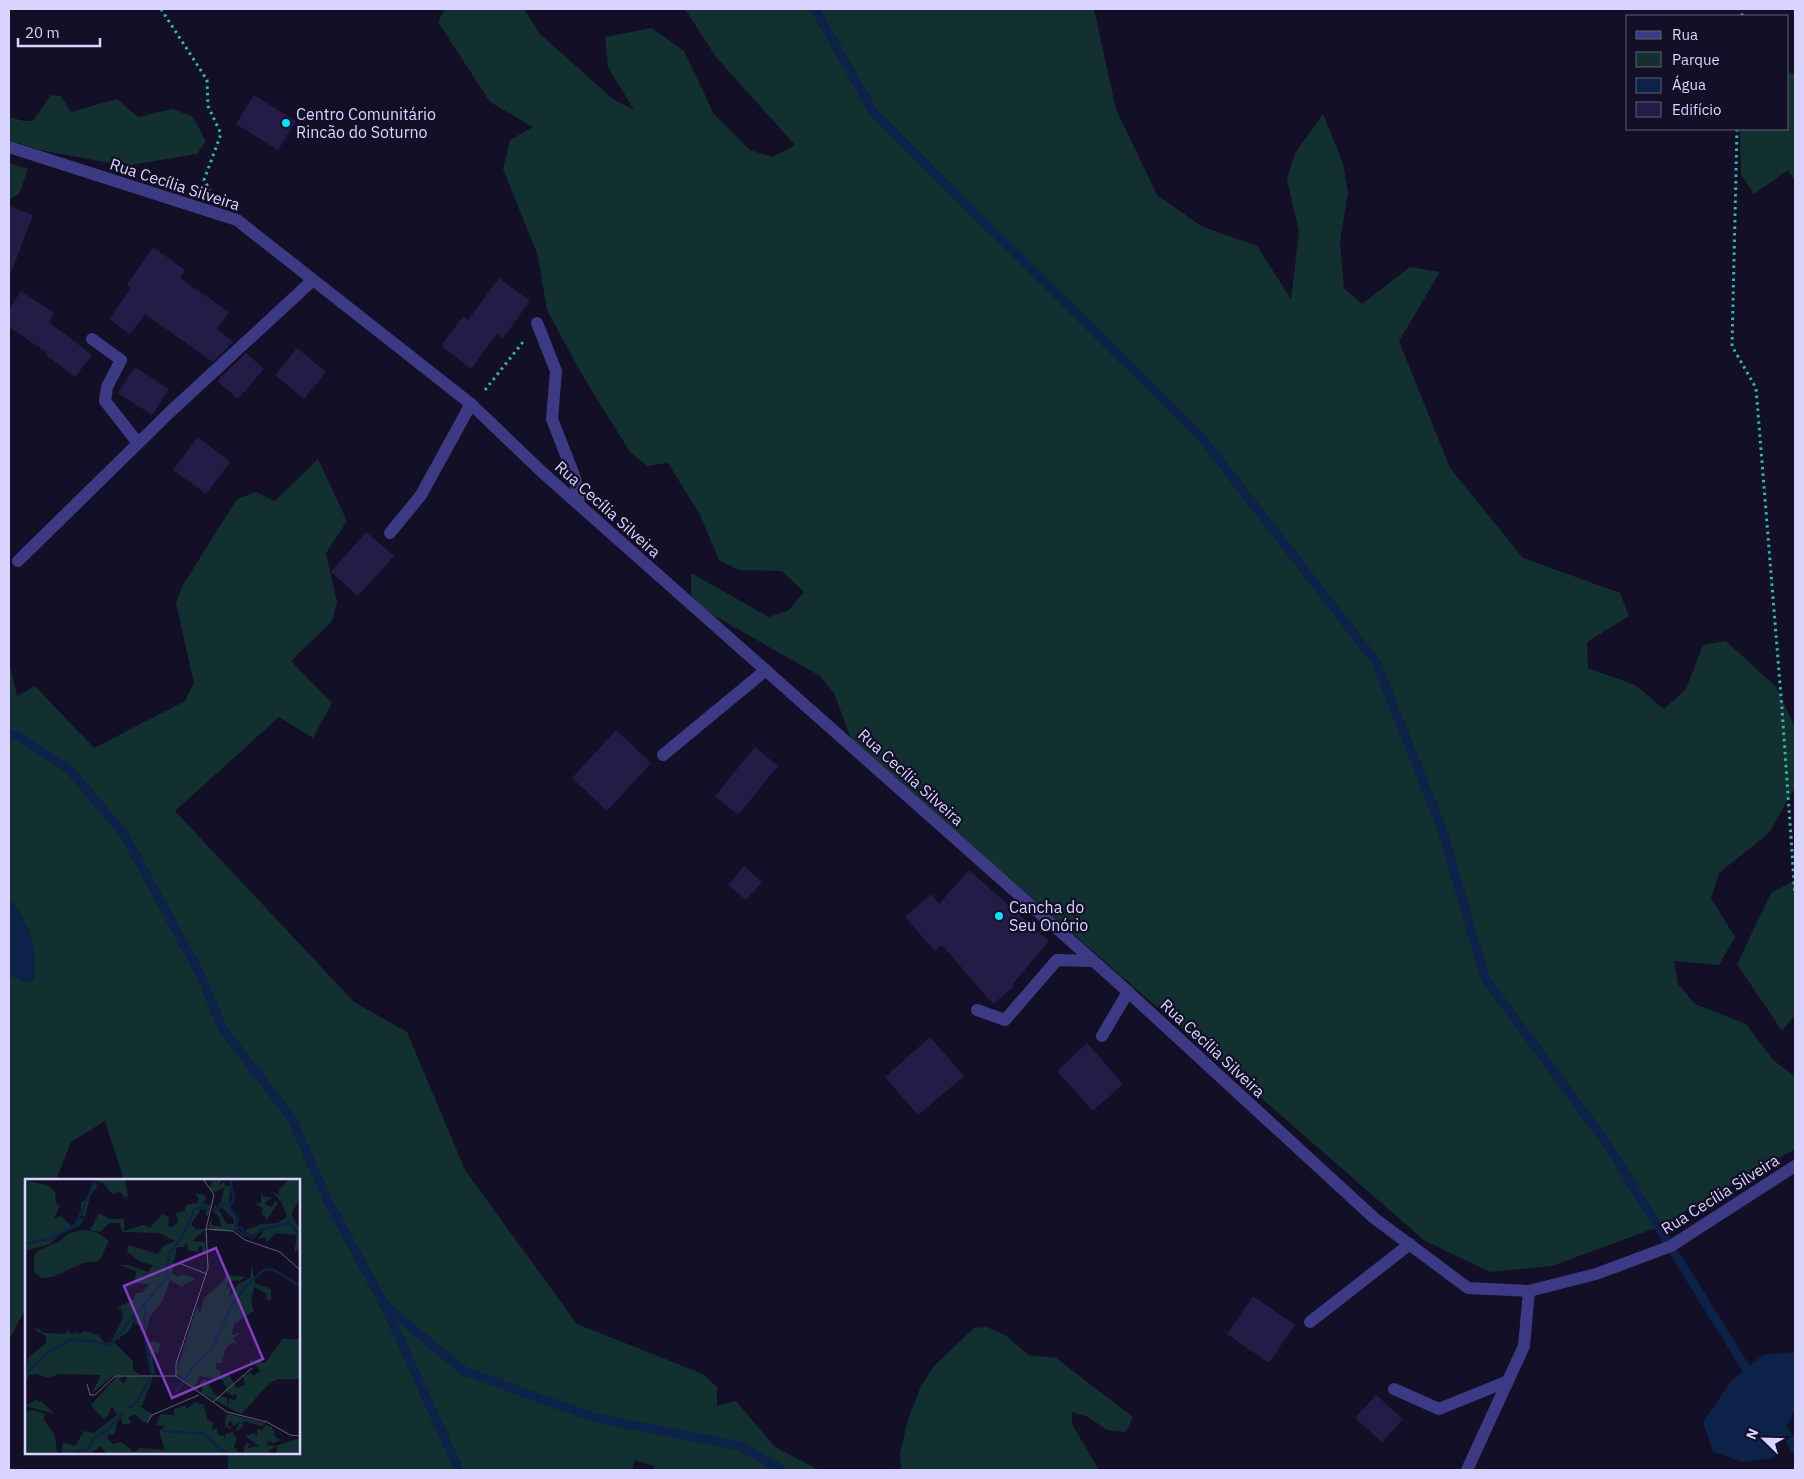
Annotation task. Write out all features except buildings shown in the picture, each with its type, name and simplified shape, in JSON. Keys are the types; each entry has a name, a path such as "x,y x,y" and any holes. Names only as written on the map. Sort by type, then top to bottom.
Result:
{"street":[{"name":"Rua Cecília Silveira","path":"9,147 237,220 472,404 579,504 1093,960 1374,1218 1468,1288 1529,1292 1596,1274 1671,1246 1795,1166"},
{"path":"18,561 138,443 313,280"},
{"path":"537,323 556,371 552,420 575,478 579,504"},
{"path":"92,339 121,360 108,387 105,401 138,443"},
{"path":"390,533 422,495 472,404"},
{"path":"663,755 766,670"},
{"path":"977,1010 1004,1020 1057,960 1093,960"},
{"path":"1102,1036 1128,992"},
{"path":"1310,1322 1410,1244"},
{"path":"1467,1470 1524,1346 1529,1292"},
{"path":"1394,1389 1439,1409 1508,1381"}],"path":[{"path":"161,9 208,80 208,106 221,134 204,180 214,196 237,220"},
{"path":"1737,130 1732,346 1756,388 1795,895"},
{"path":"472,404 537,323"}],"green space":[{"path":"445,9 524,9 539,33 613,99 634,110 608,67 605,37 652,28 684,51 714,114 750,150 772,157 795,145 716,57 685,9 1094,9 1116,109 1157,195 1201,226 1257,246 1291,299 1299,232 1287,179 1295,153 1323,114 1343,163 1348,192 1340,242 1344,288 1362,304 1410,267 1440,272 1399,341 1450,468 1523,558 1620,593 1629,616 1587,642 1588,668 1635,685 1664,709 1686,689 1703,645 1726,641 1776,687 1795,727 1795,787 1769,833 1719,873 1711,898 1735,937 1719,965 1674,961 1678,984 1695,1004 1746,1024 1773,1060 1793,1075 1795,1080 1795,1149 1658,1227 1552,1266 1490,1272 1425,1241 852,741 834,693 820,676 706,611 691,595 691,573 769,617 789,610 804,592 782,571 739,570 719,560 700,515 668,463 647,466 630,452 581,373 547,310 538,256 503,169 510,140 533,127 490,102 438,22"},
{"path":"1789,72 1795,74 1795,181 1788,170 1754,194 1741,175 1740,130 1789,130"},
{"path":"51,95 61,96 71,112 117,99 138,117 172,109 192,116 206,141 197,154 125,166 40,150 9,140 9,117 33,121"},
{"path":"9,163 28,169 19,194 9,200"},
{"path":"318,459 347,521 326,553 337,602 332,621 291,661 332,703 313,738 279,717 175,811 354,1002 407,1032 465,1170 577,1324 703,1374 717,1387 717,1406 736,1401 775,1447 819,1470 654,1470 654,1466 635,1460 632,1470 228,1470 228,1454 300,1454 300,1179 124,1179 105,1121 71,1142 56,1179 25,1179 25,1310 9,1340 9,661 17,696 35,686 94,748 185,701 194,683 176,603 183,585 237,499 256,492 275,501"},
{"path":"1795,880 1795,1015 1782,1031 1737,964 1771,893"},
{"path":"987,1327 1005,1335 1029,1355 1056,1358 1133,1417 1126,1432 1107,1430 1088,1417 1072,1412 1072,1424 1099,1470 901,1470 900,1453 908,1419 921,1386 934,1366 974,1328"}],"water":[{"path":"9,900 17,908 31,937 35,957 35,981 24,982 9,975"},
{"path":"1793,1352 1795,1355 1795,1408 1774,1458 1742,1462 1713,1452 1703,1422 1731,1381 1763,1355"}],"waterway":[{"path":"815,9 874,113 1202,438 1376,662 1442,829 1485,978 1607,1144 1752,1378"},
{"path":"9,734 19,737 69,769 124,834 199,972 223,1029 292,1119 328,1201 385,1306 459,1470"},
{"path":"388,1308 464,1371 595,1418 740,1446 782,1470"},
{"path":"1780,1423 1795,1449"}],"place":[{"name":"Centro Comunitário Rincão do Soturno","path":"286,123"},
{"name":"Cancha do Seu Onório","path":"999,916"}]}
